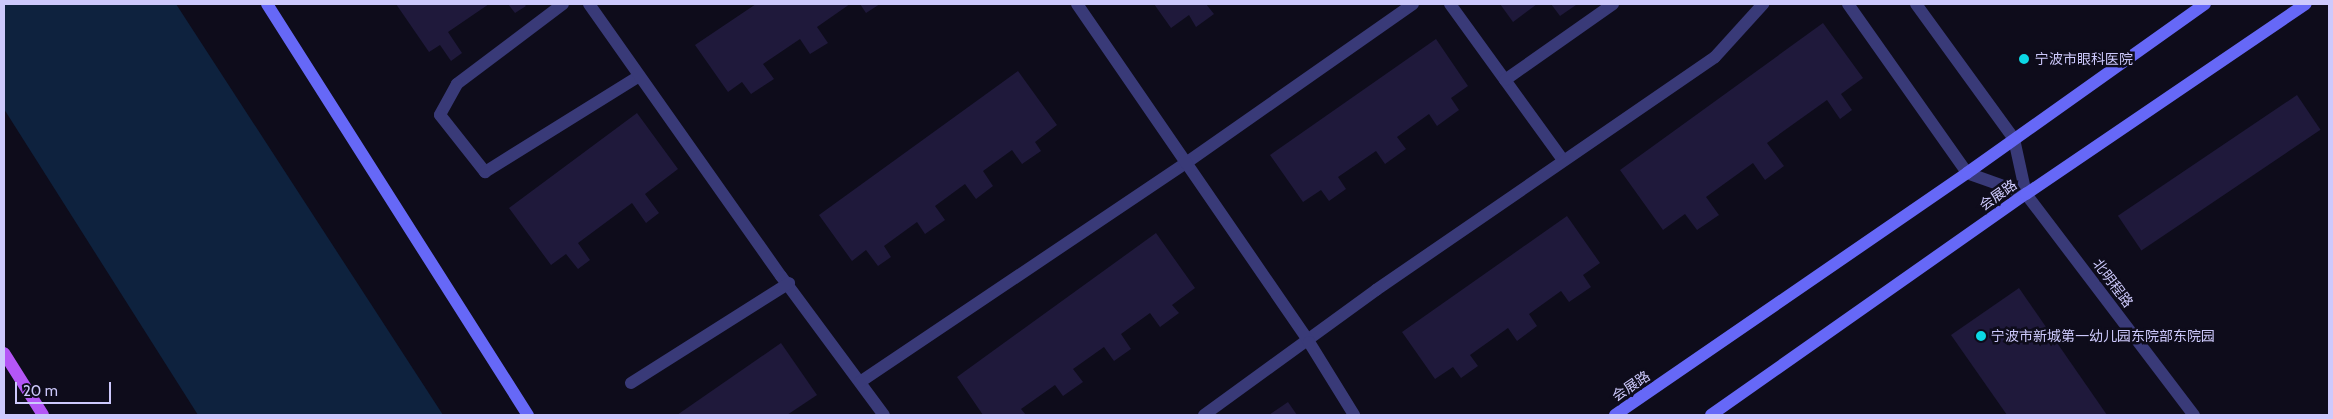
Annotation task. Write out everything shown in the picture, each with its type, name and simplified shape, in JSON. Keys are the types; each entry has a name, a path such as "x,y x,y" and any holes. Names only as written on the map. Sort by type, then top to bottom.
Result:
{"main road":[{"path":"4,353 43,415"}],"street":[{"path":"267,4 528,415"},
{"path":"563,4 457,84 440,114 485,172 639,76"},
{"path":"588,4 884,415"},
{"path":"1077,4 1309,342 1354,415"},
{"path":"860,382 1186,163 1413,4"},
{"path":"1450,4 1562,160"},
{"path":"1505,80 1614,4"},
{"path":"1204,415 1309,342 1376,290 1562,160 1715,57 1763,4"},
{"path":"1848,4 1967,173 2026,194"},
{"name":"北明程路","path":"1916,4 2014,139 2026,194 2194,415"},
{"name":"会展路","path":"1614,415 1967,173 2205,4"},
{"name":"会展路","path":"1711,415 2026,194 2306,4"},
{"path":"631,383 789,284"}],"water":[{"path":"4,4 176,4 443,415 198,415 4,109"}],"building":[{"path":"396,4 489,4 448,32 462,53 451,61 440,45 429,52"},
{"path":"508,4 524,4 526,6 515,13"},
{"path":"756,4 850,4 817,27 828,43 810,54 800,39 763,64 774,79 751,94 742,82 728,92 695,45"},
{"path":"860,4 880,4 866,13"},
{"path":"1154,4 1206,4 1214,14 1196,27 1189,15 1171,28"},
{"path":"1500,4 1537,4 1513,22"},
{"path":"1551,4 1575,4 1576,5 1560,16"},
{"path":"1823,23 1863,78 1841,94 1852,110 1840,119 1827,100 1767,143 1784,166 1765,180 1753,163 1706,197 1719,215 1697,230 1685,214 1663,230 1620,170"},
{"path":"1436,39 1468,86 1451,98 1459,110 1437,126 1429,114 1397,137 1406,149 1385,164 1376,151 1338,177 1346,189 1329,201 1321,190 1303,202 1270,155"},
{"path":"1018,71 1057,125 1035,142 1041,151 1022,164 1012,150 983,171 993,186 976,199 965,184 935,206 945,220 925,234 917,222 884,246 891,257 878,266 866,250 852,261 819,215"},
{"path":"2297,95 2320,130 2141,251 2118,216"},
{"path":"637,113 678,169 645,194 659,213 646,223 632,203 578,243 590,260 578,269 566,254 551,265 509,208"},
{"path":"1567,216 1600,263 1583,275 1591,287 1569,302 1561,291 1529,314 1537,326 1517,341 1508,328 1470,355 1478,366 1461,378 1453,367 1435,379 1402,332"},
{"path":"1156,233 1195,288 1172,305 1179,313 1160,327 1150,313 1121,334 1131,349 1114,361 1104,347 1073,369 1083,382 1063,396 1055,385 1021,409 1026,415 983,415 957,377"},
{"path":"2019,288 2107,415 2007,415 1951,335"},
{"path":"781,343 817,395 787,415 677,415"},
{"path":"1288,402 1297,415 1269,415"}],"place":[{"name":"宁波市眼科医院","path":"2024,59"},
{"name":"宁波市新城第一幼儿园东院部东院园","path":"1981,336"}]}
